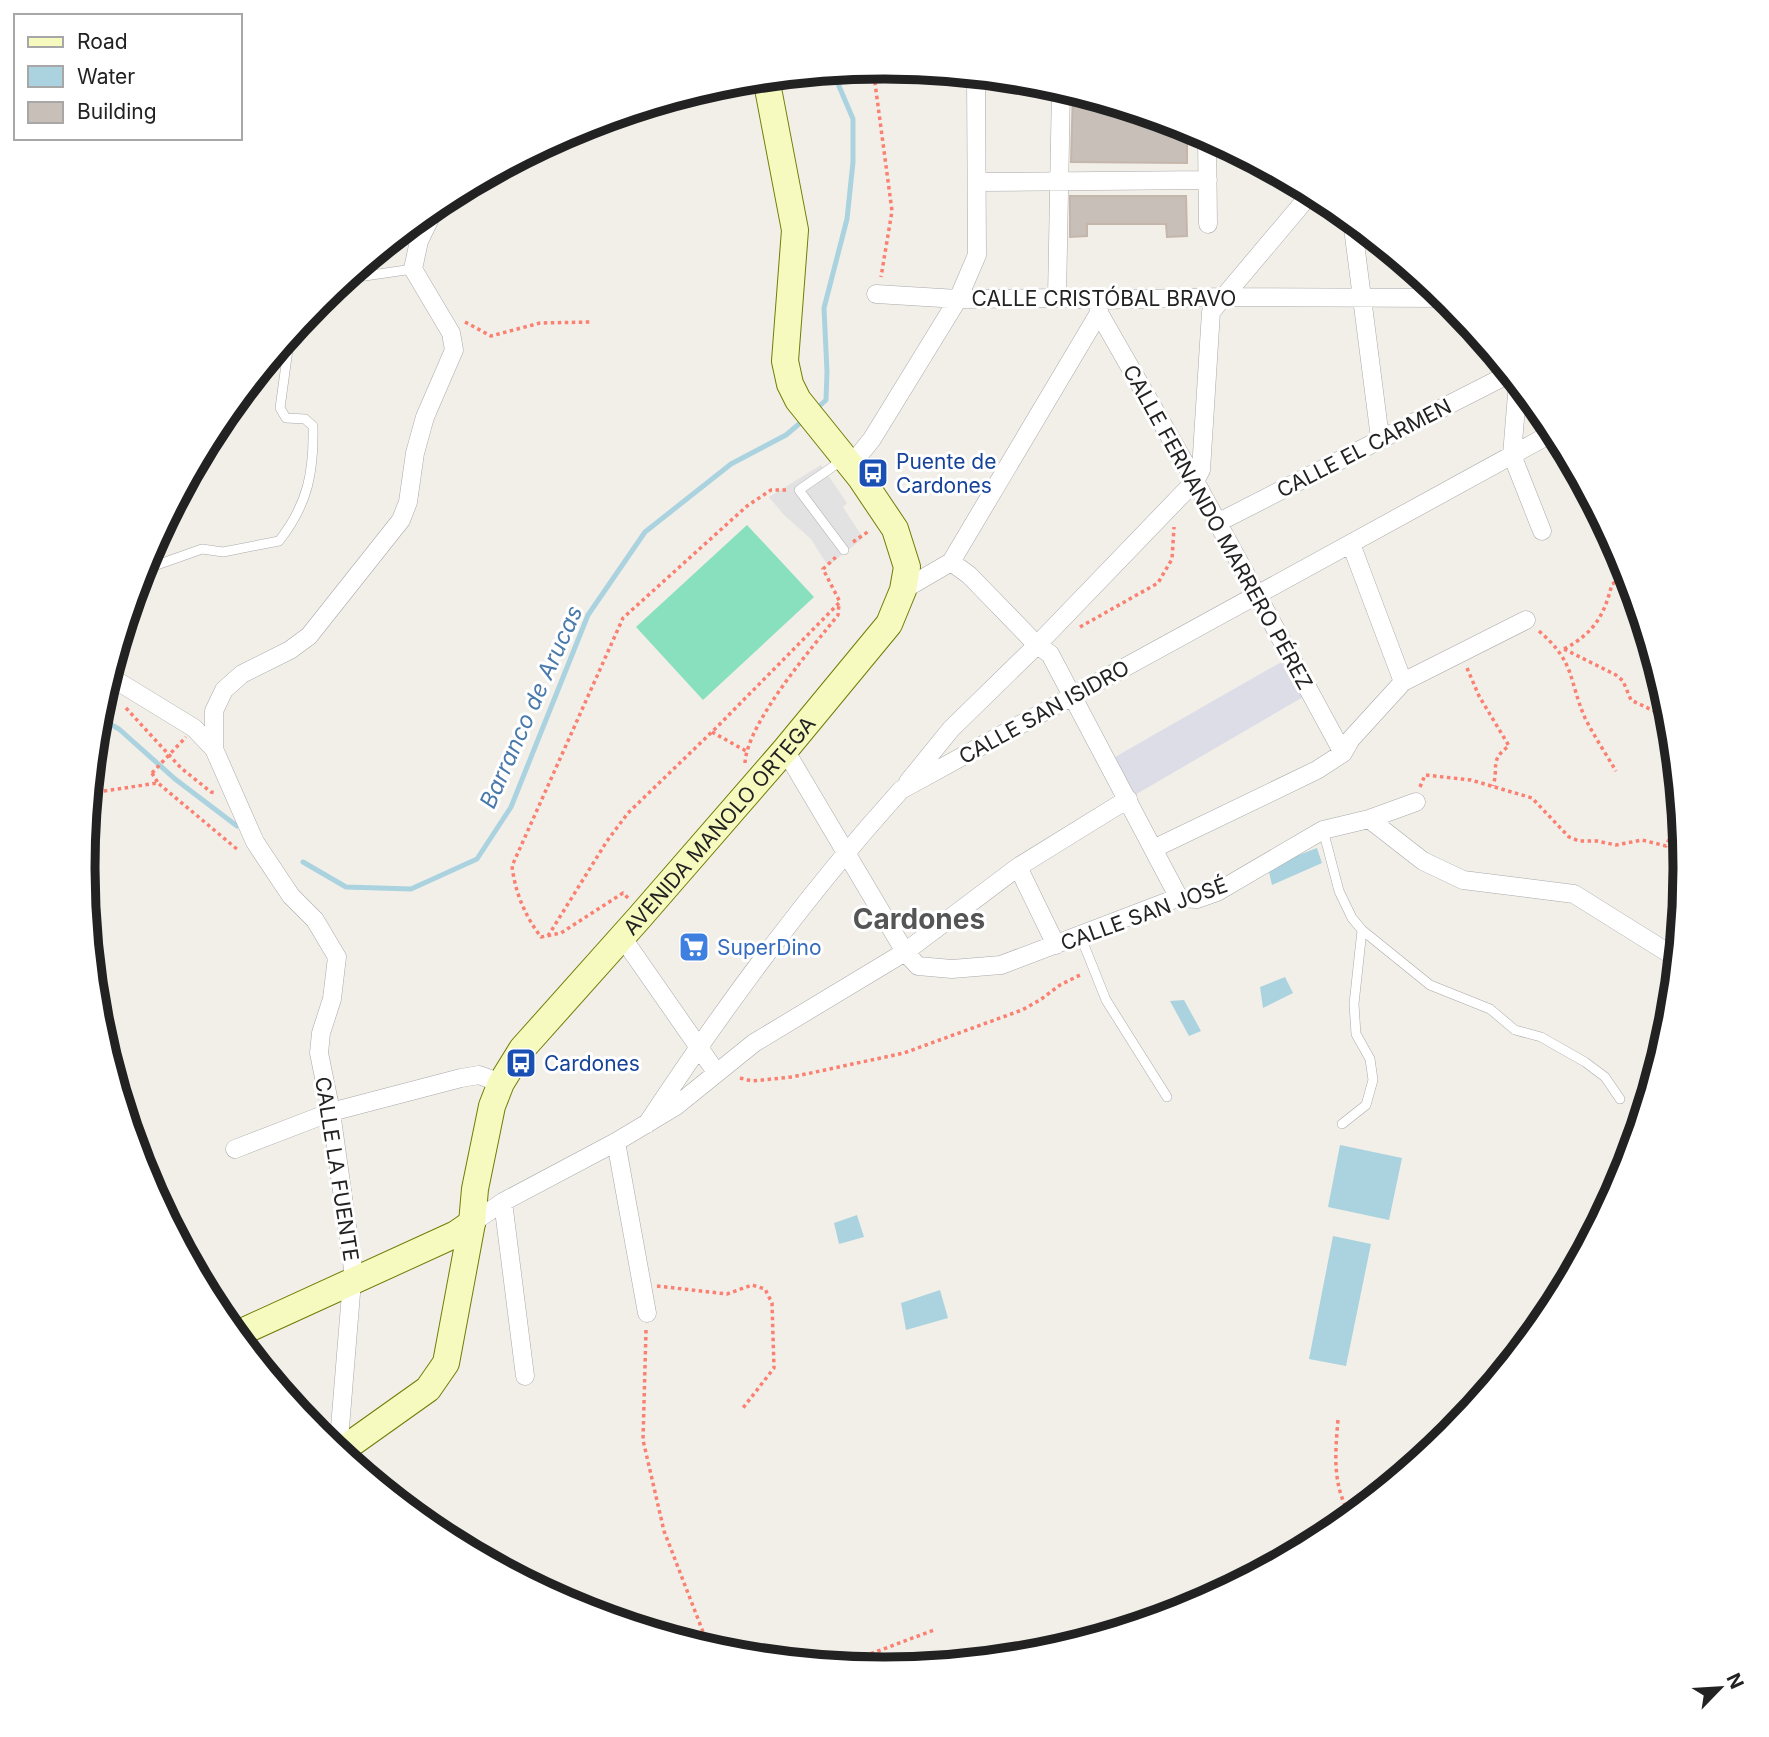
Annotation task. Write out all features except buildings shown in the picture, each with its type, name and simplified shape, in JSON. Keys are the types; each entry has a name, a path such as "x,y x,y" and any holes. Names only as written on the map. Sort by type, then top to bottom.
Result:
{"street":[{"path":"876,294 958,299 977,256 976,85"},
{"name":"AVENIDA MANOLO ORTEGA","path":"347,1446 428,1389 446,1363 475,1189 492,1106 501,1083 522,1049 785,750 889,624 904,590 907,567 895,528 848,461 798,400 790,384 785,361 795,230 768,88"},
{"path":"1057,298 1061,99"},
{"path":"1208,224 1210,149"},
{"path":"977,182 1208,180"},
{"path":"901,790 951,729 1054,628 1195,481 1201,470 1211,312 1305,201"},
{"path":"214,749 214,711 224,690 242,674 289,650 309,636 401,520 408,502 415,453 425,417 454,350 451,333 413,269 419,241 426,226"},
{"path":"1354,234 1380,439"},
{"name":"CALLE CRISTÓBAL BRAVO","path":"848,461 872,439 958,299 1057,298 1099,306 1223,297 1430,298"},
{"path":"904,590 951,562 1099,306"},
{"name":"CALLE FERNANDO MARRERO PÉREZ","path":"1099,306 1343,753"},
{"name":"CALLE EL CARMEN","path":"1217,523 1502,377"},
{"path":"1517,396 1512,456 1542,531"},
{"name":"CALLE SAN ISIDRO","path":"647,1124 757,965 846,851 901,790 1545,437"},
{"path":"1350,544 1403,682"},
{"path":"951,562 969,575 1037,645 1050,654 1180,898"},
{"path":"1153,849 1317,770 1343,753 1352,739 1403,682 1526,620"},
{"path":"118,681 194,728 214,749 255,842 271,866"},
{"path":"785,750 905,952"},
{"path":"245,1331 456,1234 503,1202 647,1124 676,1106 754,1043 905,952 1018,867 1128,799"},
{"name":"CALLE SAN JOSÉ","path":"905,952 918,966 952,969 1001,965 1180,898 1197,899 1217,892 1323,830 1369,819 1416,802"},
{"path":"1369,819 1423,861 1463,880 1574,894 1669,953"},
{"name":"CALLE LA FUENTE","path":"271,866 291,896 314,920 337,957 332,999 321,1033 319,1053 331,1112 353,1269 340,1439"},
{"path":"1018,867 1056,945"},
{"path":"630,928 716,1072"},
{"path":"235,1149 331,1112 470,1076 479,1075 501,1083"},
{"path":"616,1142 647,1313"},
{"path":"503,1202 525,1376"},
{"path":"425,1248 444,1252 463,1269"}],"lane":[{"path":"363,276 413,269"},
{"path":"155,566 202,549 223,552 278,541 294,522 309,488 314,454 313,426 305,419 286,418 280,408 288,352"},
{"path":"844,550 799,490 848,461"},
{"path":"1323,830 1339,891 1352,918 1362,930 1430,985 1490,1009 1515,1030 1541,1037 1585,1062 1605,1077 1620,1099"},
{"path":"1342,1124 1366,1105 1373,1080 1370,1059 1356,1034 1354,1004 1362,930"},
{"path":"1080,935 1106,1000 1167,1097"}],"path":[{"path":"874,79 892,211 883,271 876,294"},
{"path":"442,318 463,321 491,336 540,323 592,322"},
{"path":"630,928 627,908 629,899 623,893 561,933 541,937 529,921 514,884 512,866 623,618 747,506 771,490 799,490"},
{"path":"1054,628 1078,628 1158,583 1172,559 1175,500"},
{"path":"759,780 745,763 746,751 771,703 838,615 839,602 823,569 861,535 889,519"},
{"path":"1562,650 1577,642 1596,625 1606,606 1612,583 1619,580"},
{"path":"548,936 607,841 628,813 712,732 839,602"},
{"path":"1526,620 1562,650 1616,675 1623,681 1631,700 1654,711 1660,720"},
{"path":"1562,650 1585,717 1616,771"},
{"path":"1461,653 1479,695 1509,746 1501,751 1495,760 1493,786"},
{"path":"119,702 145,726 181,768 211,792 235,797"},
{"path":"712,732 746,751"},
{"path":"186,737 152,773 158,783 246,856 271,866"},
{"path":"1416,802 1425,775 1471,780 1532,798 1569,837 1579,841 1616,845 1642,840 1666,846 1673,835"},
{"path":"99,792 158,783"},
{"path":"716,1072 752,1080 792,1077 904,1053 1022,1010 1060,985 1094,968"},
{"path":"641,1284 727,1294 752,1285 765,1289 772,1303 774,1368 743,1408"},
{"path":"647,1313 643,1440 664,1531 705,1637"},
{"path":"1338,1420 1334,1462 1342,1503 1346,1509"},
{"path":"861,1658 934,1630"}],"green space":[{"path":"747,525 814,597 703,700 636,627"}],"shaded area":[{"path":"821,465 847,503 843,507 863,538 828,566 811,539 784,515 769,497"},
{"path":"1290,657 1310,693 1128,799 1108,761"}],"water":[{"path":"1317,848 1322,863 1272,885 1269,872 1296,856"},
{"path":"1285,977 1293,993 1263,1008 1260,987"},
{"path":"1184,1000 1201,1031 1189,1036 1170,1001"},
{"path":"1340,1145 1402,1158 1389,1220 1328,1207"},
{"path":"857,1215 864,1237 839,1244 834,1223"},
{"path":"1333,1236 1371,1244 1346,1366 1309,1359"},
{"path":"940,1290 948,1318 906,1330 901,1303"}],"waterway":[{"name":"Barranco de Arucas","path":"815,410 826,400 824,308 847,219 853,162 853,119 836,80"},
{"name":"Barranco de Arucas","path":"303,862 346,887 411,889 477,859 511,807 588,615 645,532 731,464 786,435 805,419"},
{"name":"Barranco de Arucas","path":"109,723 237,826"}],"place":[{"name":"Puente de Cardones","path":"873,473"},
{"name":"SuperDino","path":"694,947"},
{"name":"Cardones","path":"521,1063"}],"district":[{"name":"Cardones","path":"919,919"}]}
